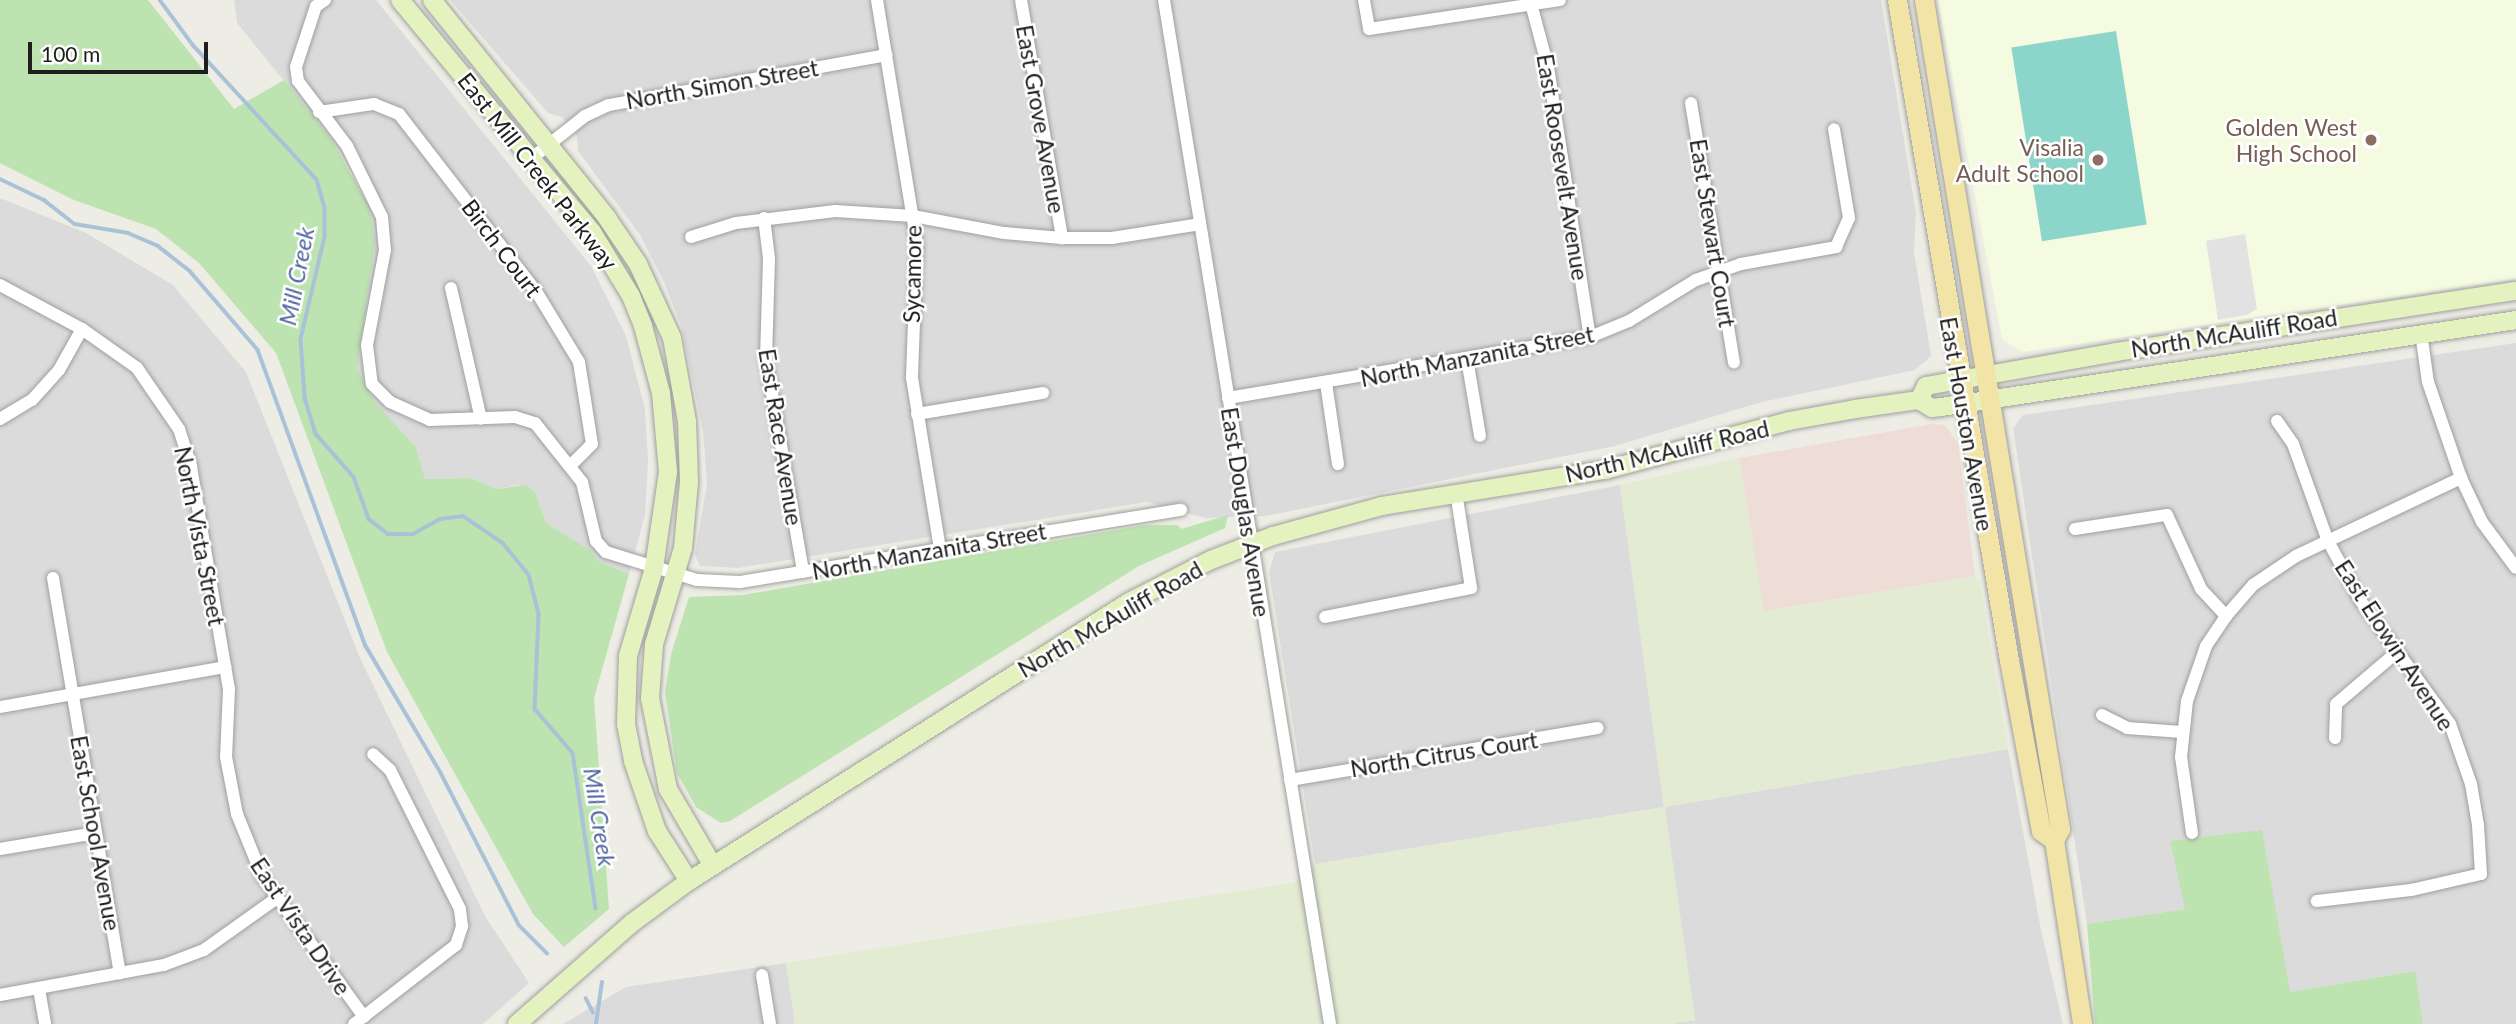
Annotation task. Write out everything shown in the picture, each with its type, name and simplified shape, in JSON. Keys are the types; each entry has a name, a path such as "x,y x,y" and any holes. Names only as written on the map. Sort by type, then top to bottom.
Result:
{"main road":[{"name":"East Houston Avenue","path":"1896,0 1963,403 2041,831 2054,840"},
{"name":"East Houston Avenue","path":"1924,0 2060,830 2054,840 2082,1024"}],"street":[{"name":"North Manzanita Street","path":"325,0 316,6 296,67 298,81 347,146 382,217 385,250 367,345 372,384 390,402 430,420 515,417 536,423 582,482 600,547 617,557 720,583 803,572 1181,510"},
{"name":"East Mill Creek Parkway","path":"400,0 532,158 612,264 631,296 655,361 668,472 654,568 628,656 626,724 633,761 657,831 689,881"},
{"name":"East Mill Creek Parkway","path":"432,0 550,144 638,264 672,338 689,452 677,573 654,644 652,718 668,789 713,866"},
{"name":"Sycamore","path":"877,0 913,216 917,276 910,348 917,414 940,549"},
{"name":"East Grove Avenue","path":"1021,0 1062,239"},
{"name":"East Douglas Avenue","path":"1164,0 1250,544 1330,1024"},
{"path":"1364,0 1368,29 1531,1 1560,0"},
{"name":"East Roosevelt Avenue","path":"1531,1 1548,66 1590,337"},
{"name":"North Simon Street","path":"532,158 585,116 631,99 887,55"},
{"name":"East Stewart Court","path":"1691,103 1734,362"},
{"name":"Birch Court","path":"319,112 374,104 399,114 536,291 579,362 592,444 571,465"},
{"name":"North Manzanita Street","path":"1228,398 1590,337 1719,271 1836,247 1849,218 1834,130"},
{"path":"691,237 764,218 835,211 913,216 1004,233 1062,239 1112,238 1200,224"},
{"name":"East Race Avenue","path":"764,218 769,258 765,359 803,572"},
{"name":"North Vista Street","path":"0,285 82,329 137,368 179,429 191,467 225,667"},
{"path":"451,288 481,419"},
{"name":"North McAuliff Road","path":"1919,400 1926,386 2516,291"},
{"name":"North McAuliff Road","path":"517,1024 632,923 689,881 1129,602 1250,544 1340,516 1456,492 1605,470 1790,421 1919,400 1932,408 2516,320"},
{"path":"0,419 32,400 59,370 82,329"},
{"path":"2421,333 2428,382 2460,478 2482,522 2516,568"},
{"path":"1468,359 1480,436"},
{"path":"1326,383 1338,464"},
{"path":"917,414 1043,393"},
{"name":"East Elowin Avenue","path":"2277,421 2292,444 2328,541 2360,600 2396,653 2438,705 2463,754 2478,825 2481,874 2411,890 2317,901"},
{"path":"2192,833 2180,757 2182,732 2195,672 2226,616 2277,567 2460,478"},
{"path":"1325,617 1471,588 1456,492"},
{"path":"2075,529 2167,515 2201,589 2226,616"},
{"name":"East School Avenue","path":"53,578 120,973"},
{"path":"2335,737 2336,704 2396,653"},
{"path":"0,707 225,667"},
{"name":"East Vista Drive","path":"225,667 230,707 226,757 232,794 253,858 359,1021"},
{"path":"2102,715 2127,728 2182,732"},
{"name":"North Citrus Court","path":"1290,780 1598,728"},
{"path":"359,1021 419,977 458,939 460,909 390,770 373,754"},
{"path":"0,849 96,833"},
{"path":"0,995 164,965 204,950 277,898"},
{"path":"762,975 770,1024"},
{"path":"39,989 45,1024"}],"shaded area":[{"path":"234,0 376,0 591,266 626,336 645,409 648,460 645,515 629,574 598,561 589,550 546,523 535,492 518,485 496,489 471,478 425,479 416,447 375,402 357,368 363,189 332,140 237,23"},
{"path":"450,0 1881,0 1916,213 1914,252 1931,356 1915,370 1762,402 1615,446 1266,516 1205,518 1147,502 738,568 700,566 695,555 707,483 703,432 682,328 664,282 640,235 578,151 577,136 562,117 548,113"},
{"path":"1938,0 2516,0 2516,279 2022,352 2002,339"},
{"path":"2116,31 2147,225 2042,241 2011,48"},
{"path":"0,198 86,233 173,285 246,372 360,658 485,916 529,983 483,1024 0,1024"},
{"path":"2245,234 2257,309 2247,315 2218,320 2206,241"},
{"path":"2516,343 2516,1024 2423,1024 2414,971 2290,992 2185,909 2087,924 2013,428 2023,415"},
{"path":"1932,424 1945,425 1958,443 1975,576 1764,611 1739,458"},
{"path":"1739,458 1764,611 1975,576 1980,583 2008,749 1665,807 1695,1020 1671,1024 795,1024 786,963 1295,882 1315,864 1664,807 1620,485"},
{"path":"1620,485 1664,807 1315,864 1269,572 1275,552"},
{"path":"2008,749 2041,930 2063,1024 1671,1024 1695,1020 1664,807"},
{"path":"786,963 795,1024 563,1024 626,987"}],"green space":[{"path":"0,0 148,0 234,109 284,80 332,140 369,207 375,243 357,368 375,402 416,447 425,479 471,478 496,489 525,485 535,492 546,523 590,550 598,561 629,574 594,698 609,909 564,947 533,914 387,652 276,353 199,263 156,229 74,200 0,163"},
{"path":"1228,515 1225,528 1139,566 730,821 721,823 696,807 677,773 665,692 671,654 689,597 743,595 1145,525 1178,525 1181,529"},
{"path":"2262,830 2290,992 2415,971 2423,1024 2095,1024 2087,924 2185,909 2170,841"}],"waterway":[{"name":"Mill Creek","path":"160,0 193,45 317,180 325,208 325,237 301,339 305,398 316,434 354,477 369,519 388,534 413,534 440,519 463,516 503,543 529,575 539,614 535,709 573,753 596,908"},
{"path":"0,179 44,200 75,224 128,233 158,246 189,270 258,350 366,646 441,773 519,925 547,953"},
{"name":"Mill Creek","path":"596,1024 602,982"},
{"path":"586,998 593,1012"}],"place":[{"name":"Golden West High School","path":"2371,140"},
{"name":"Visalia Adult School","path":"2098,160"}]}
